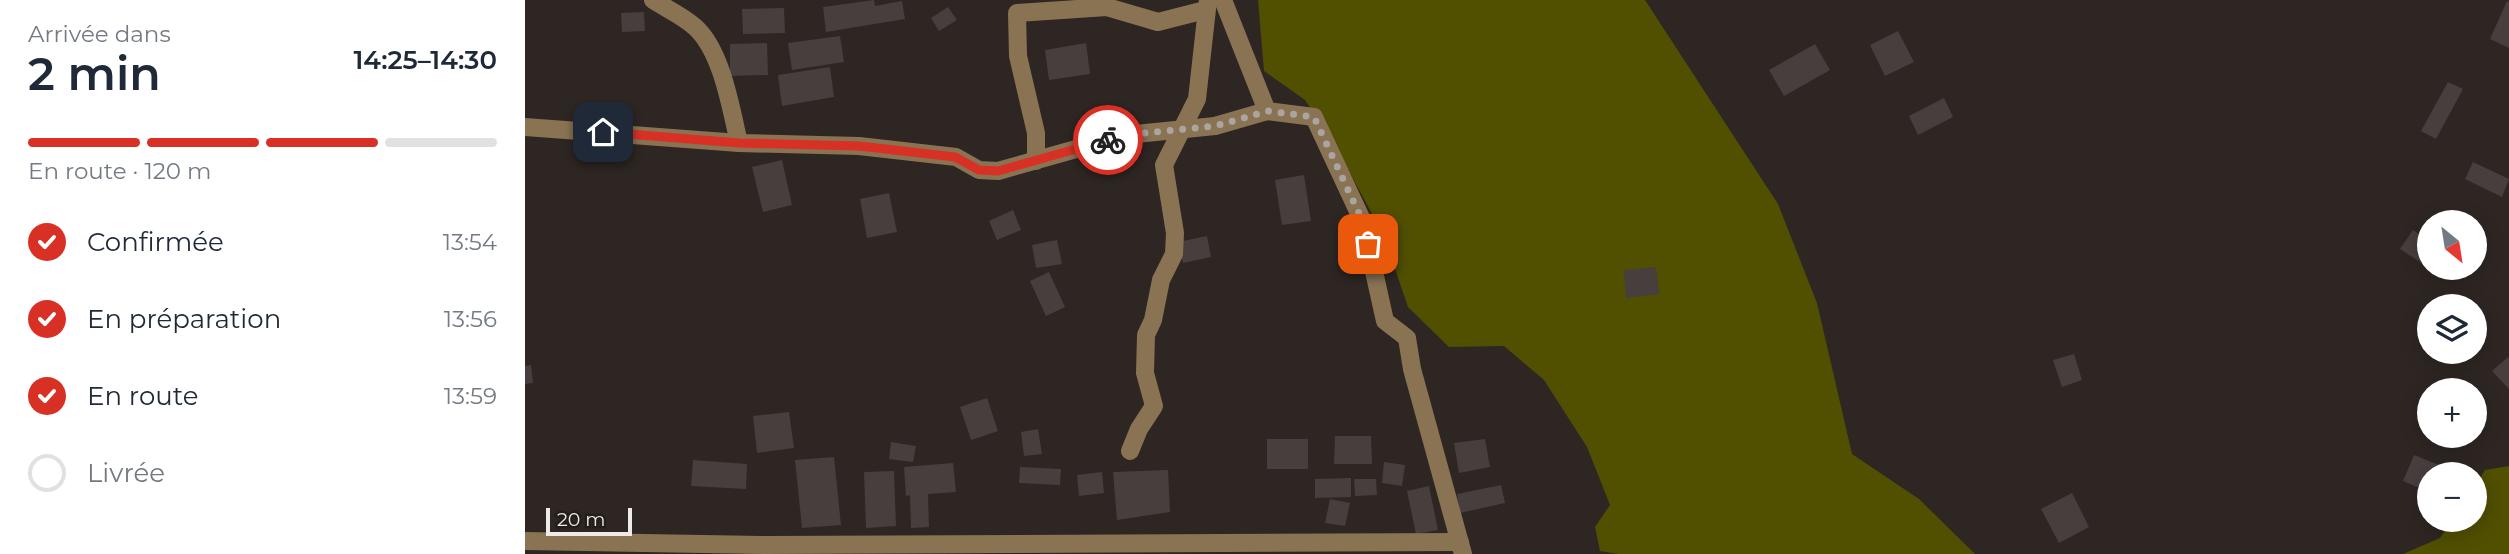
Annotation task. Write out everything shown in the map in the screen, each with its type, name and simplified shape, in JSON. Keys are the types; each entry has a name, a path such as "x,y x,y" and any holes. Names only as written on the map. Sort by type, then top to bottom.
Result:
{"street":[{"path":"653,0 696,28 714,57 725,85 739,143"},
{"path":"1223,0 1268,111"},
{"path":"1036,161 1036,133 1018,56 1017,13 1107,7 1158,22 1206,5 1197,99 1164,165 1175,233 1174,254 1161,280 1146,335 1145,373 1154,406 1139,429 1130,451"},
{"path":"525,127 739,143 859,146 955,157 979,170 998,171 1126,135 1215,126 1268,111 1314,117 1363,222 1385,320 1407,338 1412,369 1461,548 762,545 525,541"}],"shaded area":[{"path":"1258,0 1645,0 1778,204 1817,303 1852,454 1919,499 1975,554 1618,554 1600,551 1595,527 1610,505 1587,447 1544,380 1504,346 1449,347 1408,307 1383,234 1332,140 1305,100 1264,71"},
{"path":"2509,466 2509,554 2403,554 2440,538 2444,532 2487,532 2487,470"}],"building":[{"path":"874,0 875,6 902,1 905,19 826,32 823,7"},
{"path":"2507,1 2509,2 2509,48 2490,39"},
{"path":"948,7 957,20 939,31 931,18"},
{"path":"784,8 785,33 743,34 742,9"},
{"path":"644,12 645,31 622,32 621,13"},
{"path":"1898,31 1914,62 1885,76 1870,45"},
{"path":"840,36 844,62 792,70 788,43"},
{"path":"767,43 768,75 730,76 730,44"},
{"path":"1086,43 1090,74 1049,80 1045,50"},
{"path":"1815,44 1830,70 1784,96 1769,70"},
{"path":"830,67 834,97 782,106 778,75"},
{"path":"2448,82 2463,89 2436,139 2421,131"},
{"path":"1944,98 1953,117 1918,135 1909,116"},
{"path":"782,160 792,205 763,212 752,167"},
{"path":"2473,162 2509,179 2502,197 2465,179"},
{"path":"1304,175 1311,221 1282,225 1275,180"},
{"path":"889,193 897,232 867,238 860,199"},
{"path":"1013,210 1021,230 997,240 989,221"},
{"path":"2413,230 2417,233 2417,260 2400,249"},
{"path":"1207,236 1211,257 1183,263 1178,242"},
{"path":"1057,240 1062,264 1036,268 1032,245"},
{"path":"1656,267 1659,294 1626,298 1624,270"},
{"path":"1049,272 1065,307 1046,316 1030,281"},
{"path":"2074,354 2082,380 2062,387 2053,360"},
{"path":"2509,358 2509,389 2492,371"},
{"path":"531,365 533,383 525,384 525,366"},
{"path":"987,398 998,431 971,440 960,407"},
{"path":"789,412 794,448 757,453 753,416"},
{"path":"1038,429 1042,454 1024,456 1021,432"},
{"path":"1335,436 1371,436 1372,464 1334,464"},
{"path":"1267,439 1308,439 1308,469 1267,469"},
{"path":"1485,439 1490,467 1459,473 1454,443"},
{"path":"891,442 916,446 913,462 889,459"},
{"path":"2414,455 2432,462 2417,462 2417,487 2403,481"},
{"path":"834,457 841,525 802,528 795,460"},
{"path":"693,460 747,464 746,489 691,486"},
{"path":"1384,462 1405,465 1402,486 1382,483"},
{"path":"953,463 956,492 928,494 929,527 911,528 910,495 906,496 904,467"},
{"path":"1020,467 1061,469 1060,485 1019,483"},
{"path":"1168,470 1170,512 1117,520 1113,472"},
{"path":"894,471 896,526 866,528 864,472"},
{"path":"1102,472 1104,493 1079,496 1077,475"},
{"path":"1351,478 1351,497 1315,498 1315,479"},
{"path":"1354,479 1376,479 1377,495 1355,496"},
{"path":"1501,485 1505,503 1460,513 1457,494"},
{"path":"1429,486 1438,530 1416,534 1407,491"},
{"path":"2072,493 2089,527 2059,543 2041,509"},
{"path":"1330,499 1350,503 1345,526 1325,523"}],"way so far":[{"path":"1108,140 1126,135 1215,126 1268,111 1314,117 1363,222 1368,244"}],"route":[{"path":"603,132 793,146 859,146 955,157 979,170 998,171 1108,140"}]}
